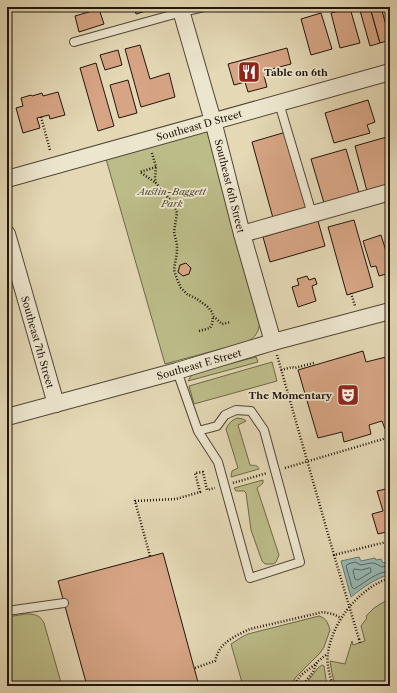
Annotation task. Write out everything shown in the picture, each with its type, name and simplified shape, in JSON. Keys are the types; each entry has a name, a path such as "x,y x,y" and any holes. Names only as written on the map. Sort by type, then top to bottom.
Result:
{"street":[{"name":"Southeast 6th Street","path":"181,10 273,342"},
{"name":"Southeast D Street","path":"7,179 390,72"},
{"path":"242,234 390,192"},
{"name":"Southeast 7th Street","path":"7,234 56,404"},
{"name":"Southeast E Street","path":"7,417 176,371 273,342 390,311"}],"lane":[{"path":"74,42 181,10 204,7"},
{"path":"279,103 312,214"},
{"path":"176,371 198,431 218,462 250,578 300,562 264,430 251,411 236,410 225,415 217,426 198,431"},
{"path":"7,611 64,603"}],"path":[{"path":"41,117 50,150"},
{"path":"152,154 156,167 156,183"},
{"path":"156,167 140,172 156,183 175,207 174,237 177,245 177,252 174,270 181,288 187,294 208,307 213,316 222,324 231,322"},
{"path":"351,293 355,306"},
{"path":"199,331 210,328 213,316"},
{"path":"273,342 359,641"},
{"path":"281,370 314,363"},
{"path":"150,556 134,501 176,499 390,437"},
{"path":"200,492 195,473 202,472 207,490"},
{"path":"334,555 390,541"},
{"path":"333,686 327,654 330,641 341,618 349,606 363,593 390,578"},
{"path":"194,668 216,661 219,651 225,644 241,633 250,629 323,612 333,614 341,618"},
{"path":"293,686 301,675 327,654"},
{"path":"302,686 313,672 318,662"}],"green space":[{"name":"Austin-Baggett Park","path":"203,131 208,133 260,325 255,336 246,342 165,364 106,159"},
{"path":"256,357 258,362 188,381 194,373"},
{"path":"272,362 277,381 194,404 189,386"},
{"path":"237,418 246,421 238,425 250,465 257,466 259,469 231,477 232,471 238,468 226,429 230,422"},
{"path":"263,480 263,483 257,488 279,555 276,562 273,564 265,564 262,561 251,530 246,493 244,491 236,491 234,488"},
{"path":"390,598 390,686 335,686 330,661 345,664 352,641 353,645 365,641 361,626 367,618 366,616 374,608"},
{"path":"32,614 41,618 44,623 62,686 7,686 7,617"},
{"path":"319,616 326,621 330,630 324,647 296,677 290,686 243,686 231,644 248,634"},
{"path":"322,665 324,666 327,686 304,686 318,668"}],"water":[{"path":"359,557 361,561 375,558 376,560 381,559 383,563 390,561 390,574 379,578 351,597 341,561"}],"building":[{"path":"134,7 156,7 156,8 136,14"},
{"path":"359,7 370,7 380,43 370,46"},
{"path":"370,7 381,7 390,40 380,43"},
{"path":"350,8 360,43 340,48 331,13"},
{"path":"99,9 104,24 79,32 75,16"},
{"path":"321,13 332,49 311,55 301,19"},
{"path":"140,45 150,79 169,73 175,97 141,107 125,49"},
{"name":"Table on 6th","path":"287,48 291,64 268,70 269,75 264,76 267,87 248,92 245,82 234,85 228,64"},
{"path":"118,50 122,65 105,70 100,55"},
{"path":"96,63 114,126 98,131 80,68"},
{"path":"128,80 137,113 119,118 110,85"},
{"path":"58,92 65,115 50,119 49,115 37,118 40,128 23,133 16,108 23,106 21,98 42,93 43,96"},
{"path":"368,100 375,122 367,125 370,133 334,143 325,113"},
{"path":"286,132 307,208 273,218 252,142"},
{"path":"390,136 390,185 367,191 355,146"},
{"path":"346,149 359,193 324,203 311,159"},
{"path":"354,220 373,287 347,295 328,227"},
{"path":"318,221 325,246 270,262 263,237"},
{"path":"381,235 390,264 390,273 379,276 376,266 371,267 363,241"},
{"path":"186,263 191,268 189,274 183,276 178,272 180,265"},
{"path":"307,276 309,280 315,278 317,284 312,286 316,301 298,307 292,287 299,285 297,279"},
{"name":"The Momentary","path":"363,351 366,362 390,356 390,428 385,429 382,421 369,425 371,434 344,442 342,432 318,438 298,370"},
{"path":"390,488 390,531 378,534 372,514 383,511 377,491"},
{"path":"163,553 199,686 87,686 58,581"}],"place":[{"name":"Table on 6th","path":"249,72"},
{"name":"The Momentary","path":"348,395"}]}
